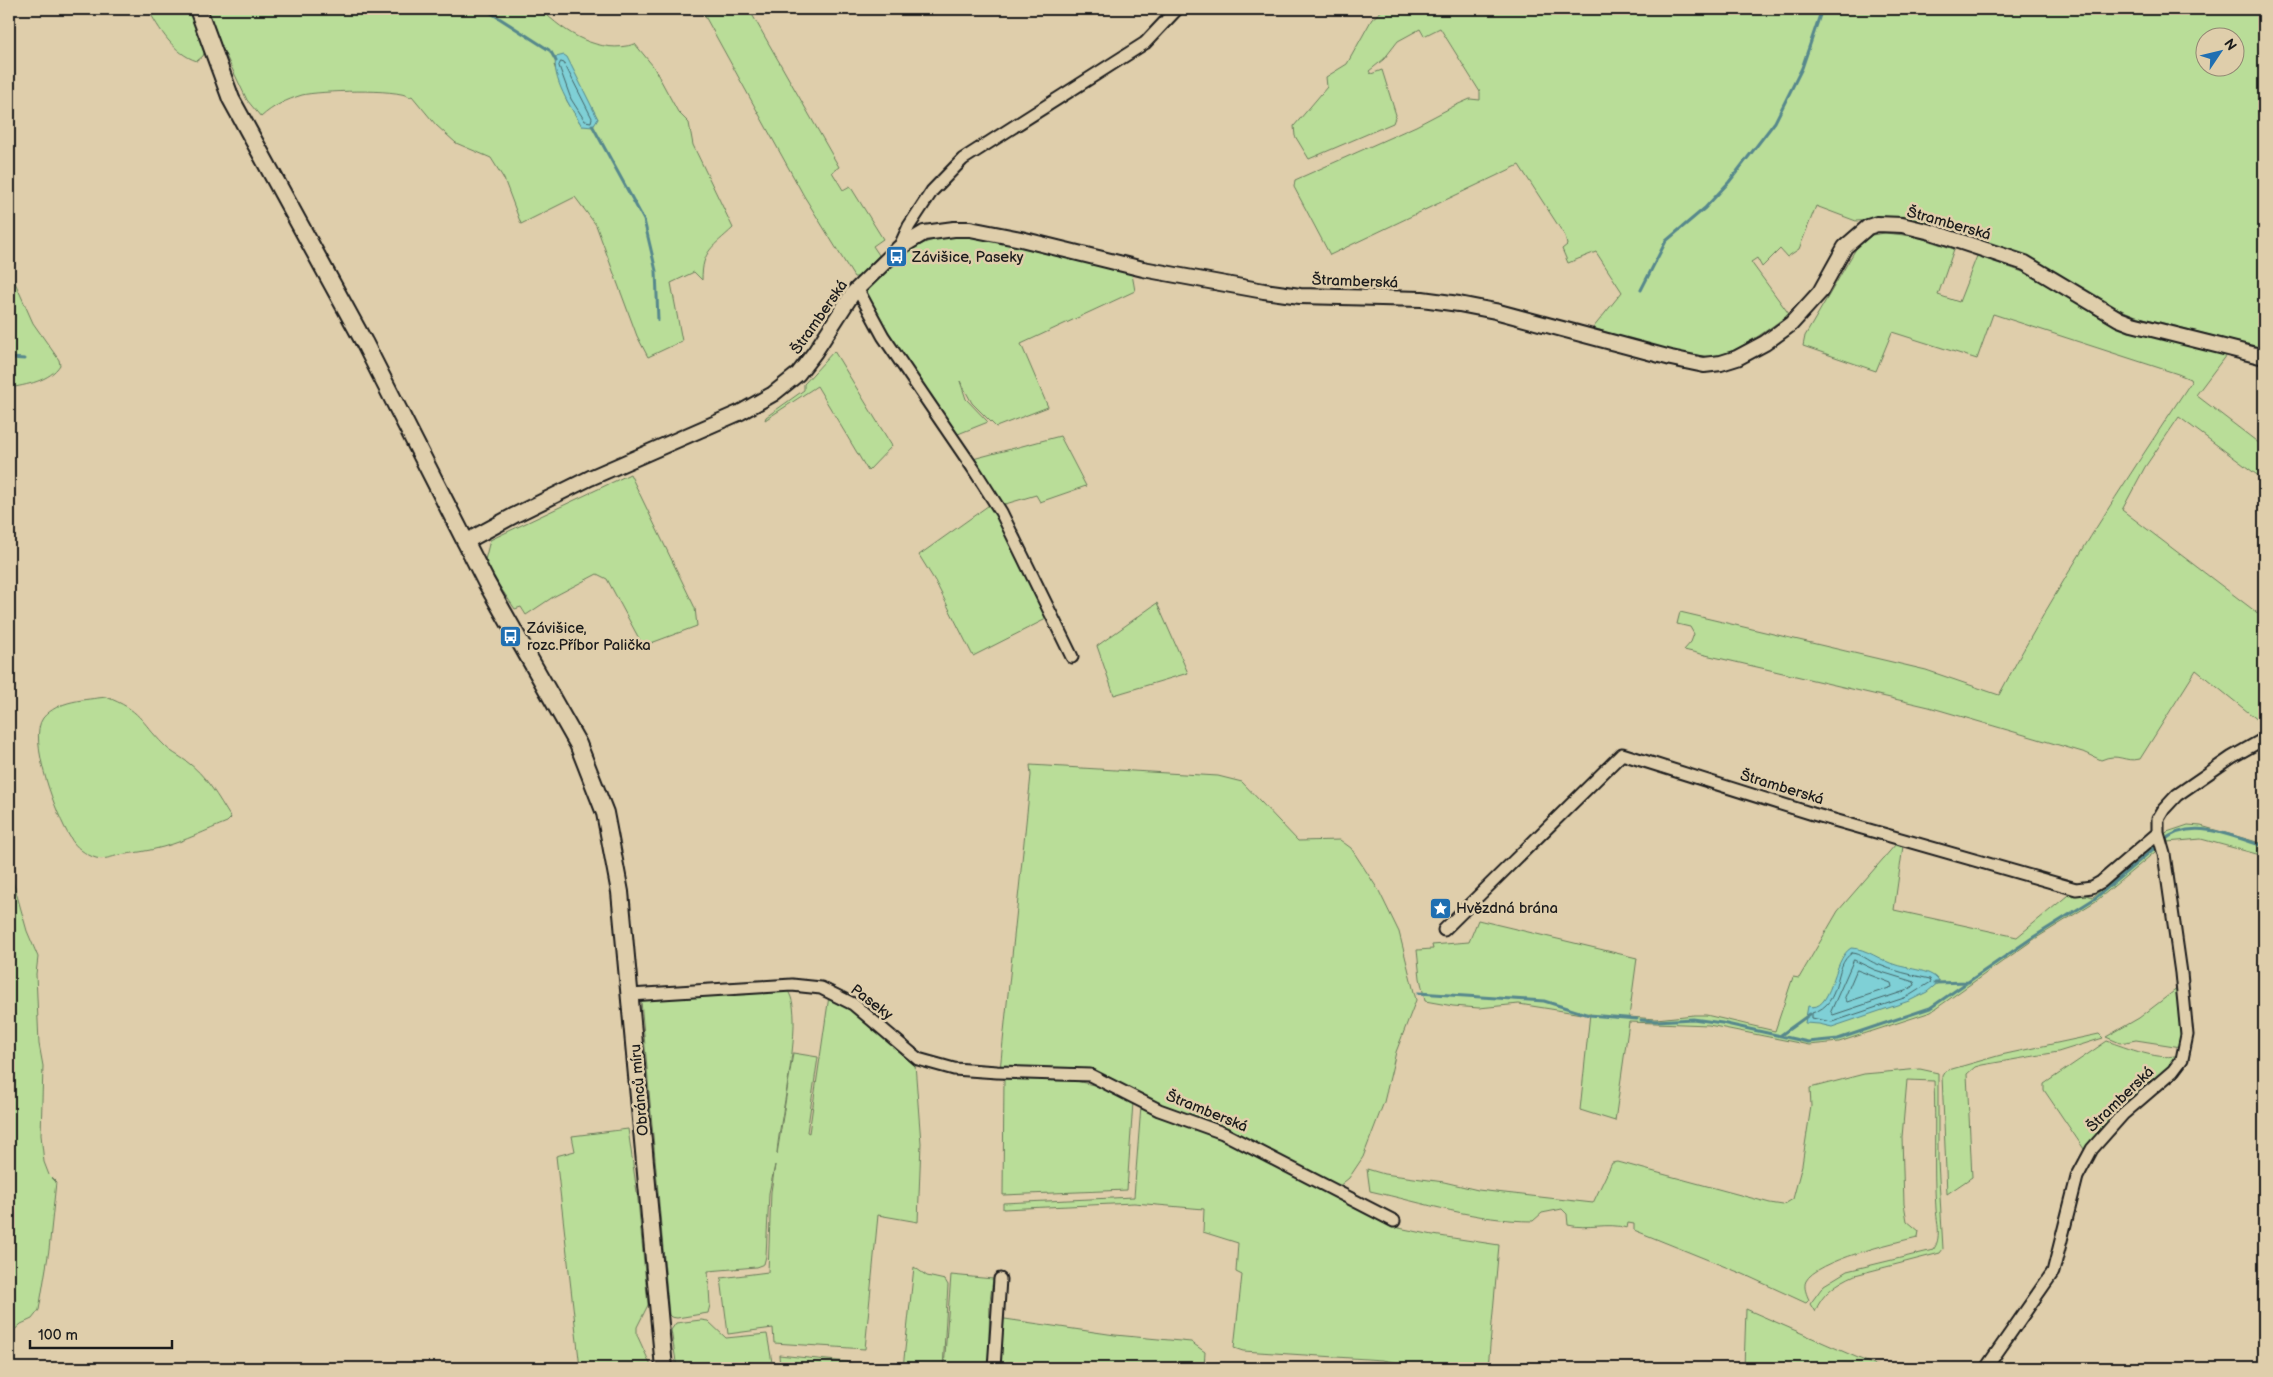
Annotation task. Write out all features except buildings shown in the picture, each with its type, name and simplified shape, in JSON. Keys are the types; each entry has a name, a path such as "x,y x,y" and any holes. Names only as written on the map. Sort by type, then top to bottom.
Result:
{"main road":[{"name":"Obránců míru","path":"198,9 231,99 364,342 465,542 578,744 605,813 617,873 664,1368"}],"street":[{"path":"899,248 908,226 932,191 963,159 1146,43 1177,9"},
{"name":"Štramberská","path":"465,542 542,501 741,412 773,394 805,366 857,288 899,248 924,234 938,230 970,229 1020,239 1143,269 1264,291 1300,296 1422,300 1459,304 1495,311 1671,358 1712,365 1737,358 1751,351 1790,324 1820,292 1845,247 1868,227 1887,224 1931,232 2025,263 2119,319 2132,324 2264,357"},
{"path":"857,288 883,336 1001,512 1072,657"},
{"name":"Štramberská","path":"1986,1368 2053,1272 2077,1177 2092,1149 2124,1114 2173,1071 2182,1059 2185,1049 2186,1026 2181,973 2164,854 2158,834 2158,819 2176,795 2232,757 2264,739"},
{"name":"Štramberská","path":"1444,930 1622,754 1813,814 2076,889 2092,887 2100,882 2158,834"},
{"name":"Paseky","path":"630,996 792,985 821,988 853,1004 918,1059 954,1069 998,1072"},
{"name":"Štramberská","path":"998,1072 1090,1075 1159,1110 1230,1136 1394,1221"},
{"path":"994,1368 1000,1279"}],"green space":[{"path":"148,9 190,9 206,48 203,56 197,61 181,53 162,32"},
{"path":"208,9 541,9 560,26 584,40 609,47 635,44 653,66 678,112 689,123 693,145 733,228 714,245 707,255 704,262 702,280 694,272 671,283 682,341 648,357 637,336 596,225 575,197 521,224 504,179 491,158 456,143 436,125 412,96 374,91 302,95 285,101 261,117 247,100 218,39","holes":["554,65 582,90 598,119 582,126 567,101"]},
{"path":"701,9 749,9 839,167 832,172 843,190 850,186 883,239 873,246 879,255 858,277 854,277 804,196"},
{"path":"1384,9 2264,9 2264,349 2136,316 2107,304 2058,273 2029,258 1965,236 1919,222 1895,219 1856,221 1816,206 1799,249 1787,257 1780,249 1762,267 1757,258 1751,262 1789,314 1754,339 1724,354 1704,356 1672,351 1593,328 1622,292 1596,252 1568,263 1562,249 1567,245 1565,236 1519,165 1330,255 1294,187 1295,180 1416,126 1470,99 1480,100 1480,92 1440,28 1424,36 1420,29 1398,41 1384,59 1369,71 1371,74 1382,70 1396,115 1393,123 1309,159 1295,136 1294,126 1327,87 1326,77 1347,64 1372,19"},
{"path":"1885,233 1914,236 1954,249 1938,295 1959,302 1977,256 2037,277 2094,314 2124,328 2226,355 2196,395 2264,447 2264,480 2179,417 2145,467 2122,510 2264,618 2264,725 2196,670 2140,759 2130,760 2112,757 2101,760 2086,753 1929,707 1684,650 1691,642 1694,634 1690,627 1677,624 1680,612 1926,670 1999,695 2043,615 2091,536 2191,382 2190,379 2178,374 1993,314 1977,359 1892,332 1876,371 1803,346 1805,336 1857,247 1872,235"},
{"path":"974,236 1132,274 1135,291 1021,344 1048,407 996,427 972,403 960,381 966,399 988,422 958,434 897,351 864,294 900,260 899,258 917,246 943,238"},
{"path":"9,269 33,323 59,360 60,365 44,379 9,388"},
{"path":"834,351 892,446 868,471 817,386 765,420 766,417 804,390 804,384"},
{"path":"1060,436 1086,486 1040,502 1036,495 1002,505 973,459"},
{"path":"630,474 695,608 697,626 643,646 607,579 597,574 553,597 526,615 521,607 515,609 485,560 490,540"},
{"path":"992,503 1048,618 973,656 935,581 919,555"},
{"path":"1157,603 1188,673 1114,695 1097,646"},
{"path":"106,697 133,712 171,752 186,761 200,773 231,818 227,822 171,845 99,859 85,853 72,841 58,813 46,778 41,760 39,728 43,718 49,712 64,704"},
{"path":"1030,765 1218,776 1242,782 1298,841 1340,840 1351,848 1379,891 1399,932 1416,1000 1396,1052 1384,1102 1363,1157 1349,1178 1338,1187 1161,1107 1092,1071 1000,1070 1031,775"},
{"path":"2188,825 2201,826 2264,844 2264,856 2201,839 2167,842 2096,901 2033,940 1931,1012 1839,1042 1809,1045 1709,1025 1629,1022 1615,1121 1580,1110 1590,1013 1582,1014 1519,1004 1479,1008 1425,1001 1420,978 1417,950 1433,949 1432,945 1469,942 1478,920 1637,958 1629,1017 1656,1019 1706,1015 1775,1031 1793,977 1799,978 1838,911 1896,844 1903,846 1894,910 2017,937 2073,891 2093,897 2167,832"},
{"path":"9,867 27,931 38,957 36,974 39,1044 43,1066 41,1135 44,1162 49,1175 56,1182 49,1250 39,1310 32,1319 21,1324 9,1335"},
{"path":"2178,988 2181,1047 2136,1040 2120,1043 2106,1037 2139,1018"},
{"path":"786,989 792,1001 794,1019 793,1042 777,1154 793,1053 818,1057 807,1132 809,1133 829,996 856,1012 915,1064 921,1143 918,1222 878,1215 865,1349 774,1343 773,1328 728,1334 721,1278 768,1272 771,1192 775,1165 769,1193 764,1264 756,1267 708,1271 710,1305 708,1313 677,1318 669,1315 641,1001 643,999"},
{"path":"2099,1034 2103,1038 2058,1052 1982,1065 1975,1067 1967,1074 1972,1177 1947,1194 1942,1076 1945,1071 2001,1055"},
{"path":"2107,1041 2164,1057 2180,1054 2178,1063 2086,1152 2044,1090 2044,1084"},
{"path":"1920,1069 1938,1073 1938,1161 1943,1249 1940,1253 1848,1278 1826,1294 1815,1312 1810,1304 1824,1285 1847,1271 1933,1250 1936,1246 1938,1230 1935,1193 1934,1081 1907,1080 1902,1137 1904,1204 1907,1221 1919,1231 1918,1237 1857,1253 1824,1266 1805,1283 1809,1300 1806,1303 1743,1274 1634,1230 1634,1224 1628,1223 1627,1228 1620,1226 1583,1227 1568,1225 1567,1214 1562,1209 1542,1213 1533,1221 1492,1218 1471,1215 1370,1191 1367,1169 1384,1174 1444,1182 1478,1190 1593,1203 1612,1163 1618,1162 1783,1205 1793,1199 1802,1165 1811,1106 1810,1088 1864,1074"},
{"path":"1004,1076 1076,1081 1107,1088 1133,1102 1127,1190 1003,1195"},
{"path":"1141,1106 1202,1128 1394,1227 1499,1245 1488,1368 1429,1368 1382,1360 1243,1351 1234,1348 1242,1275 1236,1272 1238,1243 1203,1232 1204,1209 1134,1203 1003,1209 1003,1203 1134,1197"},
{"path":"628,1129 638,1200 648,1305 637,1327 637,1335 652,1368 580,1368 556,1156 575,1151 572,1136"},
{"path":"914,1267 927,1276 945,1280 948,1285 943,1368 903,1368"},
{"path":"951,1275 993,1279 990,1301 988,1368 944,1368"},
{"path":"1746,1309 1881,1368 1744,1368"},
{"path":"998,1318 1115,1335 1191,1342 1205,1352 1204,1368 997,1368"},
{"path":"708,1321 726,1338 767,1334 773,1368 677,1368 671,1330 676,1323"},
{"path":"779,1355 847,1362 847,1368 780,1368"}],"water":[{"path":"564,55 567,57 598,119 593,127 582,126 559,83 556,74 556,57"},
{"path":"1851,948 1862,950 1896,965 1926,972 1939,982 1927,992 1909,1001 1832,1027 1805,1023 1808,1006 1816,1006 1823,1002 1840,963"}],"waterway":[{"path":"485,9 549,50"},
{"path":"1641,290 1666,241 1705,208 1729,182 1775,122 1802,68 1822,9"},
{"path":"551,52 556,61"},
{"path":"592,125 644,220 656,271 658,320"},
{"path":"9,358 25,359"},
{"path":"2163,841 2174,834 2199,829 2226,834 2264,846"},
{"path":"1641,1020 1693,1019 1722,1023 1808,1042 1838,1039 1930,1008 2032,938 2094,899 2158,845"},
{"path":"1935,983 1969,982"},
{"path":"1418,993 1544,1001 1589,1015 1637,1019"},
{"path":"1781,1035 1810,1014"}],"place":[{"name":"Závišice, Paseky","path":"896,257"},
{"name":"Závišice, rozc.Příbor Palička","path":"511,637"},
{"name":"Hvězdná brána","path":"1440,908"}]}
